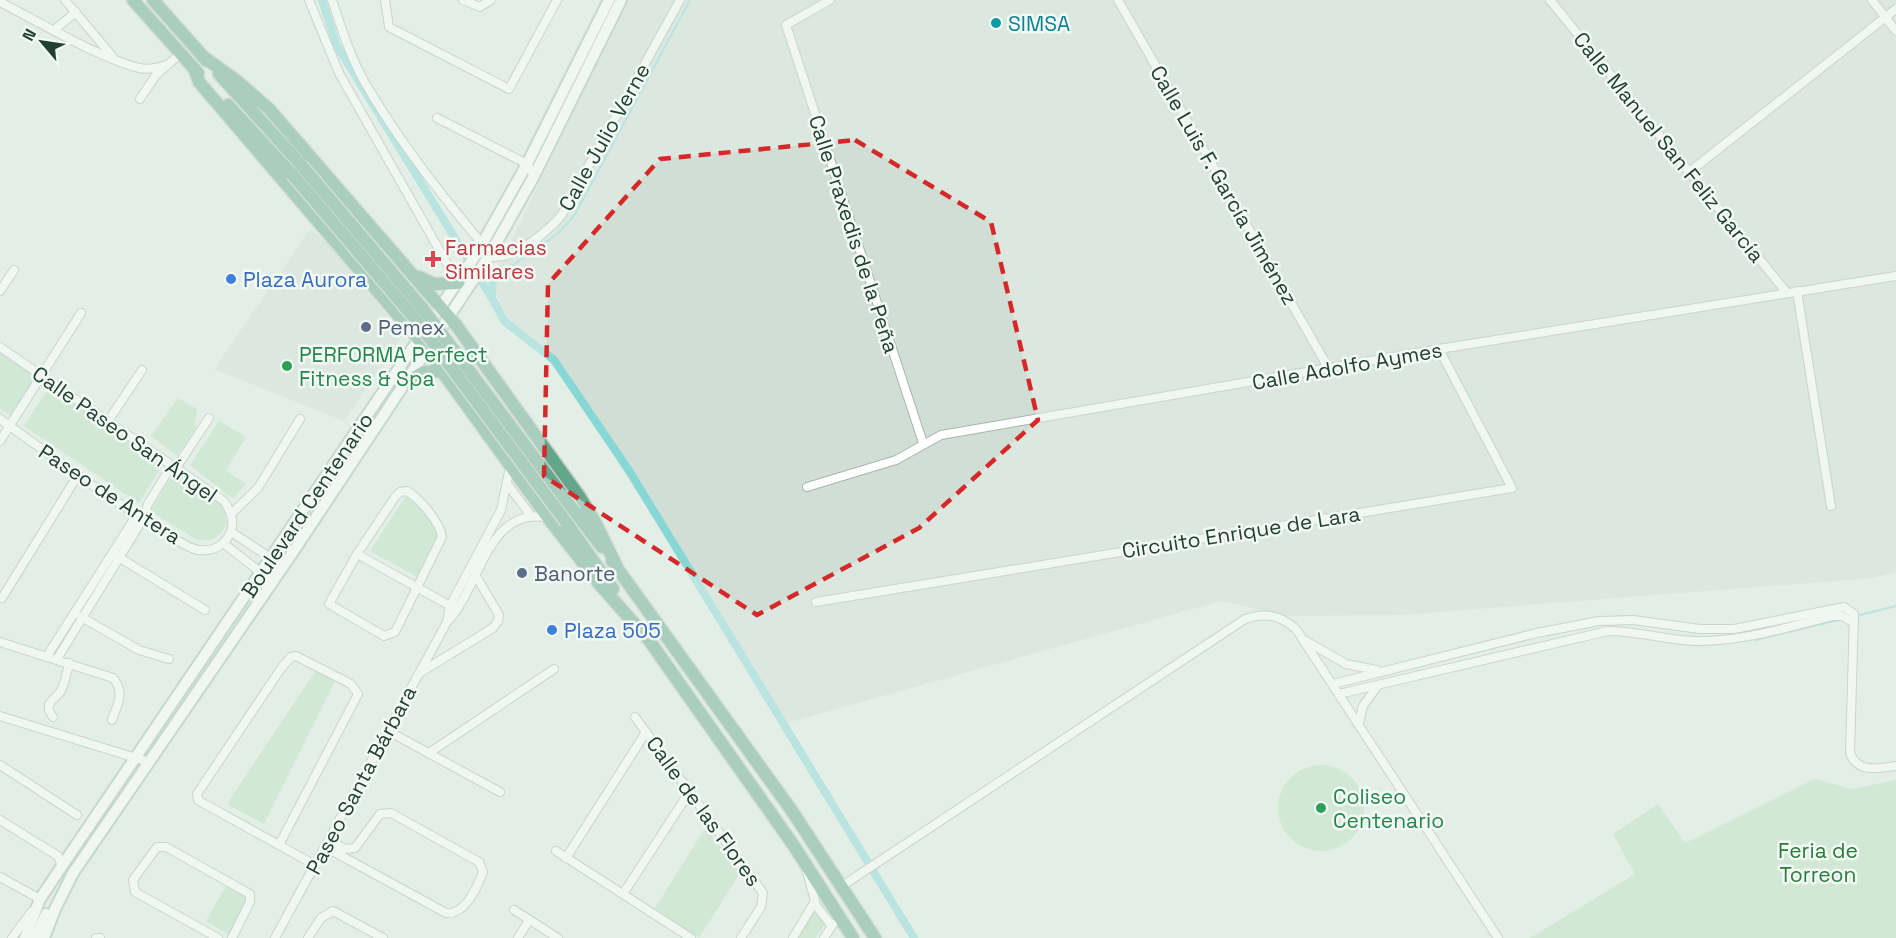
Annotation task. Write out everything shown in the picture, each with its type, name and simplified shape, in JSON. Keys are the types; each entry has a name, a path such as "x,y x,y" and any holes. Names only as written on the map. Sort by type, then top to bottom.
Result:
{"main road":[{"path":"133,0 180,54 297,170 423,309 617,567 792,811 875,938"},
{"path":"153,0 297,170 416,320 566,522 804,862 835,921 847,935"},
{"name":"Boulevard Centenario","path":"483,254 609,0"},
{"name":"Boulevard Centenario","path":"25,938 39,902 63,859 424,345 462,283 534,176 620,0"},
{"path":"574,98 572,84 585,48"},
{"path":"202,56 237,81 269,109 417,278 478,352 596,522 617,567"},
{"path":"194,68 205,90 424,345 549,519 601,586 648,639"},
{"path":"417,278 434,284 462,283"},
{"path":"395,310 411,305 417,298 417,278"},
{"name":"Boulevard Centenario","path":"44,938 61,895 73,873 273,582 406,382 424,345"},
{"path":"446,374 456,355 462,352 478,352"},
{"path":"406,382 424,372 446,374"},
{"path":"35,938 49,909 61,895"}],"street":[{"path":"65,0 113,57"},
{"path":"309,0 339,73 462,283"},
{"path":"333,0 344,34 364,81 483,254"},
{"path":"385,0 389,27 509,89 557,0"},
{"path":"463,0 480,7 491,0"},
{"name":"Calle Julio Verne","path":"483,254 498,258 508,256 545,232 567,207 680,0"},
{"name":"Calle Praxedis de la Peña","path":"830,0 786,25 923,443"},
{"name":"Calle Luis F. García Jiménez","path":"1118,0 1329,369"},
{"name":"Calle Manuel San Feliz García","path":"1550,0 1787,293"},
{"path":"1872,0 1896,30"},
{"path":"0,2 54,30 132,65 149,69 166,65"},
{"path":"1688,173 1896,9"},
{"path":"54,30 76,12"},
{"path":"140,99 166,65 180,54"},
{"path":"437,118 527,164 534,176"},
{"path":"527,164 542,161"},
{"path":"0,291 14,270"},
{"name":"Calle Adolfo Aymes","path":"807,487 896,460 941,435 1439,349 1896,276"},
{"path":"1797,291 1831,506"},
{"path":"0,441 81,313"},
{"name":"Calle Paseo San Ángel","path":"0,347 224,501 231,514 231,532"},
{"name":"Circuito Enrique de Lara","path":"816,602 1512,488 1439,349"},
{"path":"108,421 142,370"},
{"path":"57,659 120,557 148,504 209,418"},
{"name":"Paseo de Antera","path":"0,419 140,517 196,549 213,549 223,543"},
{"path":"231,514 258,488 300,419"},
{"name":"Paseo Santa Bárbara","path":"275,938 454,608 496,520 508,485 511,466"},
{"path":"2,598 78,475"},
{"path":"508,485 531,516 549,519"},
{"path":"407,491 414,495 441,530 442,537 418,588 395,632 390,636 384,636 331,607 332,596 357,554 400,492 407,491"},
{"name":"Paseo Santa Bárbara","path":"454,608 504,528 512,522 531,516"},
{"path":"47,656 112,552 140,517"},
{"path":"273,582 223,543 231,532 283,567"},
{"path":"112,552 205,610"},
{"path":"357,554 454,608"},
{"path":"419,673 493,628 498,621 499,615 476,576"},
{"path":"1332,684 1537,633 1617,620 1700,629 1734,629 1837,606 1852,611 1854,623 1850,753 1857,765 1864,768 1896,766"},
{"path":"74,613 138,650 169,660"},
{"path":"843,886 1245,619 1258,614 1272,615 1285,620 1302,639 1498,938"},
{"path":"1339,694 1608,631 1649,633 1675,639 1719,641 1832,616 1842,616 1854,623"},
{"path":"1537,633 1538,646"},
{"path":"1302,639 1346,664 1381,670"},
{"path":"0,642 107,674 117,684 121,698 112,720"},
{"path":"279,845 358,694 351,684 297,656 291,657 282,667 197,794 198,800 203,803 315,865"},
{"path":"53,717 48,707 49,702 60,692 69,663"},
{"path":"429,753 554,669"},
{"path":"1359,723 1362,706 1378,685"},
{"path":"0,716 149,762"},
{"name":"Calle de las Flores","path":"635,717 759,885 764,900 741,938"},
{"path":"388,731 500,792"},
{"path":"566,858 646,732"},
{"path":"0,765 77,815"},
{"path":"623,894 690,791"},
{"path":"391,813 479,862 483,872 460,910 454,914 446,913 327,843 345,849 355,848 380,814 391,813"},
{"path":"0,820 63,859"},
{"path":"218,938 135,892 134,880 157,847 166,847 248,891 251,896 250,902 233,938"},
{"path":"556,851 691,938"},
{"path":"804,862 814,903 835,921 824,938"},
{"path":"0,877 39,902 12,938"},
{"path":"793,938 814,903"},
{"path":"514,910 558,938"},
{"path":"308,938 321,918 329,912 373,936 382,938"},
{"path":"518,938 529,920"}],"highlighted area":[{"path":"855,140 991,222 1038,420 919,528 757,615 544,476 548,284 660,159"}],"shaded area":[{"path":"617,0 1896,0 1896,572 1873,578 1400,615 1273,616 1256,609 1221,601 783,724 554,360 504,321 493,279 576,106"},
{"path":"310,229 328,243 403,335 344,421 214,369"}],"green space":[{"path":"0,350 37,378 12,416 0,408"},
{"path":"50,386 163,464 139,503 24,426"},
{"path":"178,398 197,409 196,428 177,456 151,436"},
{"path":"219,421 246,437 226,471 246,484 233,499 190,465"},
{"path":"175,471 224,506 227,523 215,538 197,540 150,511"},
{"path":"406,496 425,514 438,538 417,577 370,551"},
{"path":"316,670 335,681 264,824 227,804"},
{"name":"Coliseo Centenario","path":"1313,765 1329,765 1352,777 1361,791 1364,808 1361,825 1352,839 1329,851 1313,851 1297,844 1285,832 1278,816 1278,800 1285,784 1297,772"},
{"name":"Feria de Torreon","path":"1815,779 1852,789 1896,780 1896,938 1530,938 1635,874 1613,834 1658,804 1685,843"},
{"path":"706,827 740,873 699,938 655,908"},
{"path":"227,884 247,898 231,936 206,921"},
{"path":"814,909 826,922 816,938 795,938"}],"waterway":[{"path":"322,0 337,46 491,297"},
{"path":"493,279 557,234 574,216 690,0"},
{"path":"493,279 492,298 504,321 554,360 630,472 914,938"},
{"path":"1860,615 1896,606"},
{"path":"1755,640 1843,619"}],"place":[{"name":"SIMSA","path":"996,23"},
{"name":"Farmacias Similares","path":"433,259"},
{"name":"Plaza Aurora","path":"231,279"},
{"name":"Pemex","path":"366,327"},
{"name":"PERFORMA Perfect Fitness & Spa","path":"287,366"},
{"name":"Banorte","path":"522,573"},
{"name":"Plaza 505","path":"552,630"},
{"name":"Coliseo Centenario","path":"1321,808"}]}
